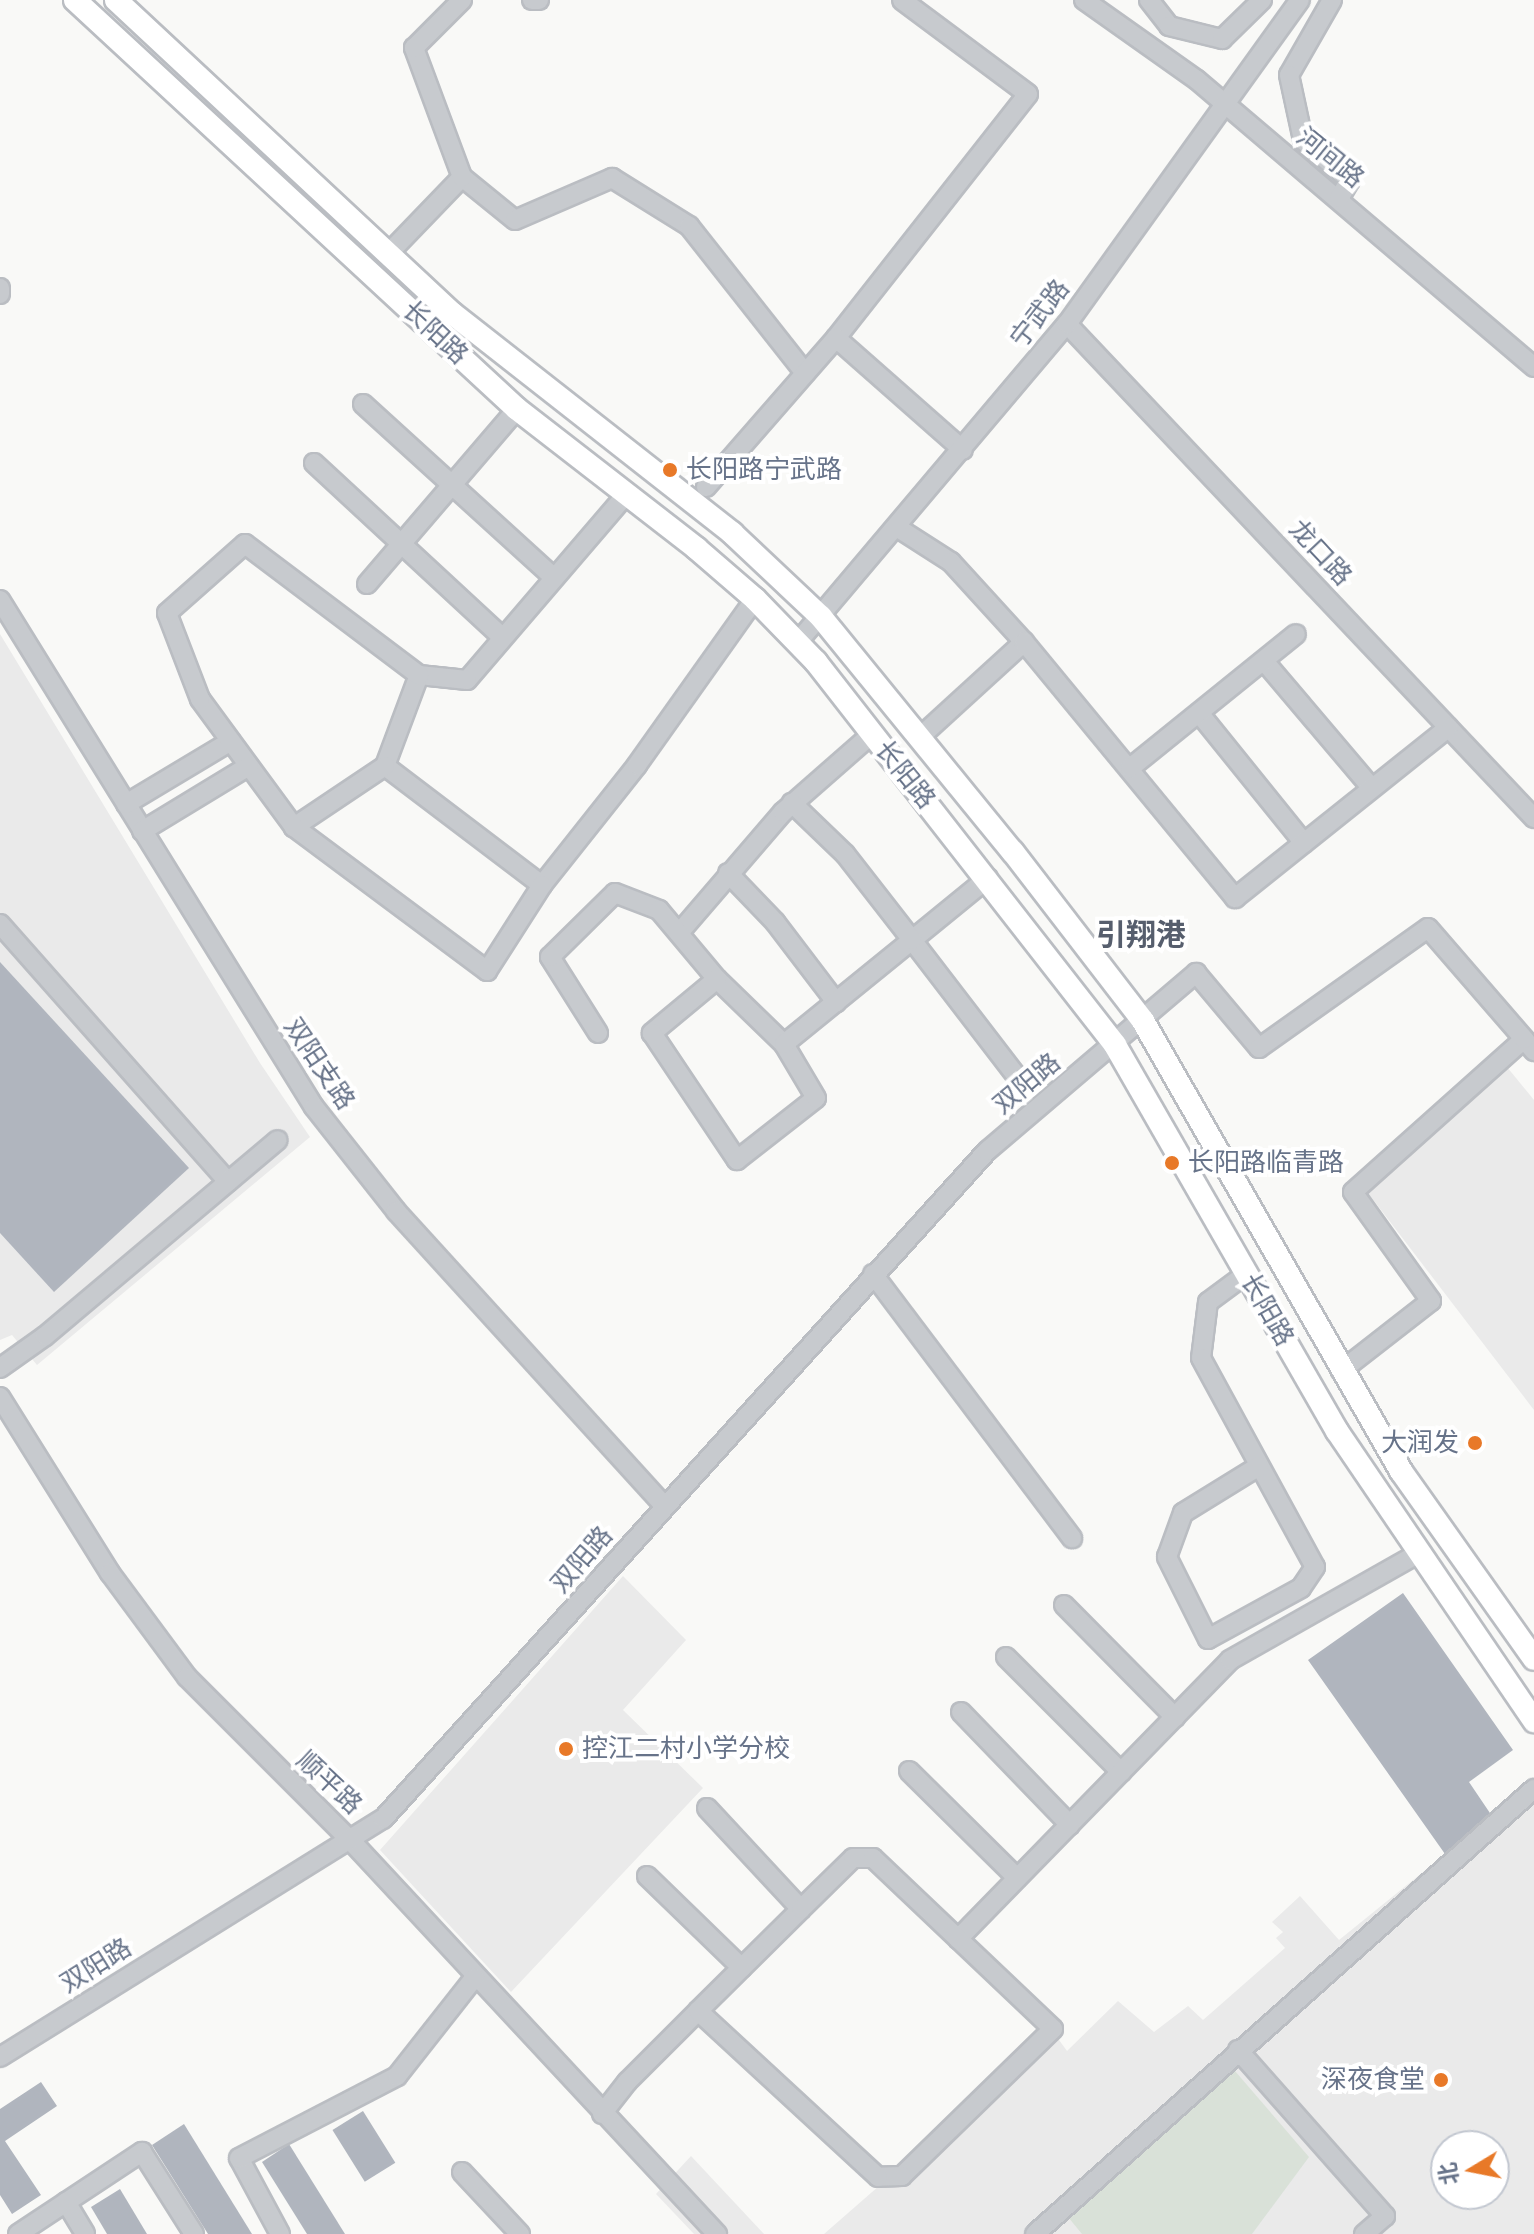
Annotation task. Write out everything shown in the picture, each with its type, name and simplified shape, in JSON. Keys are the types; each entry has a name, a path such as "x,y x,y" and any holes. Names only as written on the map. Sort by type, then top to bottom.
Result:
{"main road":[{"name":"长阳路","path":"75,0 517,409 755,599 797,643 988,878 1115,1045 1337,1431 1417,1554 1534,1721"},
{"name":"长阳路","path":"116,0 387,255 526,375 732,533 821,617 920,737 1143,1021 1341,1371 1445,1539 1534,1659"}],"street":[{"path":"462,0 414,48 462,177 515,220 612,178 689,226 805,373"},
{"path":"532,0 539,0"},
{"path":"706,487 836,338 1028,94 902,0"},
{"name":"河间路","path":"1084,0 1197,80 1226,108 1339,198 1534,367"},
{"path":"1149,0 1169,26 1222,39 1262,0"},
{"name":"宁武路","path":"797,643 898,528 1067,324 1226,108 1300,0"},
{"path":"1332,0 1289,75 1303,140 1350,180 1339,198"},
{"path":"387,255 462,177"},
{"name":"龙口路","path":"1067,324 1534,818"},
{"path":"836,338 963,450"},
{"path":"363,404 553,577"},
{"path":"367,584 517,409"},
{"path":"314,463 502,637"},
{"path":"624,497 467,680 419,675 245,544 167,613 200,699 294,827 487,971 542,885 637,765 755,599"},
{"path":"898,528 951,562 1024,642 1235,898 1448,728"},
{"name":"双阳支路","path":"0,600 289,1069 343,1145 406,1222 664,1506"},
{"path":"1130,768 1296,634"},
{"path":"920,737 1024,642"},
{"path":"1264,661 1371,787"},
{"path":"294,827 385,766 419,675"},
{"path":"1199,713 1304,843"},
{"path":"679,933 792,803 872,734"},
{"path":"126,804 231,741"},
{"path":"142,831 249,766"},
{"path":"385,766 542,885"},
{"path":"792,803 845,854 1014,1073"},
{"path":"728,873 775,922 836,1002"},
{"path":"784,1044 988,878"},
{"path":"598,1033 550,957 615,893 659,910 717,979 784,1044 816,1098 737,1160 652,1033 717,979"},
{"path":"0,924 228,1182"},
{"name":"双阳路","path":"0,2057 352,1842 383,1819 429,1772 664,1506 987,1151 1196,973 1259,1048 1428,928 1529,1045"},
{"path":"1341,1371 1431,1301 1353,1192 1529,1045"},
{"path":"0,1368 278,1140"},
{"path":"873,1274 1072,1538"},
{"path":"1246,1274 1208,1302 1201,1358 1315,1567 1301,1588 1208,1639 1167,1557 1183,1513 1259,1466"},
{"name":"顺平路","path":"0,1397 110,1573 187,1677 352,1842 474,1978 717,2234"},
{"path":"958,1939 1230,1660 1417,1554"},
{"path":"1064,1605 1175,1717"},
{"path":"1006,1657 1121,1772"},
{"path":"961,1712 1070,1825"},
{"path":"909,1771 1017,1878"},
{"path":"1035,2234 1534,1789"},
{"path":"707,1808 801,1909"},
{"path":"602,2114 698,2011 853,1858 873,1858 1053,2029 902,2176 878,2177 698,2011"},
{"path":"647,1876 742,1968"},
{"path":"280,2234 239,2158 397,2076 474,1978"},
{"path":"1238,2050 1385,2216 1364,2234"},
{"path":"18,2234 142,2152 194,2234"},
{"path":"462,2172 520,2234"},
{"path":"66,2202 85,2234"}],"shaded area":[{"path":"0,634 260,1063 310,1137 37,1365 12,1335 0,1340"},
{"path":"1507,1067 1534,1100 1534,1410 1368,1193"},
{"name":"控江二村小学分校","path":"623,1576 686,1640 623,1710 703,1788 511,1992 380,1850"},
{"path":"1534,1782 1534,2234 824,2234 1054,2033 1067,2051 1118,2001 1154,2032 1188,2006 1203,2020 1285,1948 1276,1938 1283,1932 1272,1922 1300,1896 1339,1940"},
{"path":"1235,2071 1309,2157 1252,2234 1082,2234 1068,2217"},
{"path":"691,2156 764,2234 694,2234 656,2194"}],"building":[{"path":"0,962 189,1168 54,1292 0,1233"},
{"path":"1403,1593 1513,1750 1469,1782 1494,1819 1445,1854 1308,1660"},
{"path":"41,2082 57,2106 5,2141 41,2195 12,2214 0,2195 0,2109"},
{"path":"363,2111 395,2163 365,2182 332,2130"},
{"path":"184,2124 252,2234 208,2234 152,2145"},
{"path":"289,2144 345,2234 307,2234 262,2162"},
{"path":"120,2189 147,2234 107,2234 91,2207"}],"place":[{"name":"长阳路宁武路","path":"670,470"},
{"name":"长阳路临青路","path":"1172,1163"},
{"name":"大润发","path":"1475,1443"},
{"name":"控江二村小学分校","path":"566,1749"},
{"name":"深夜食堂","path":"1441,2080"}],"district":[{"name":"引翔港","path":"1141,935"}]}
